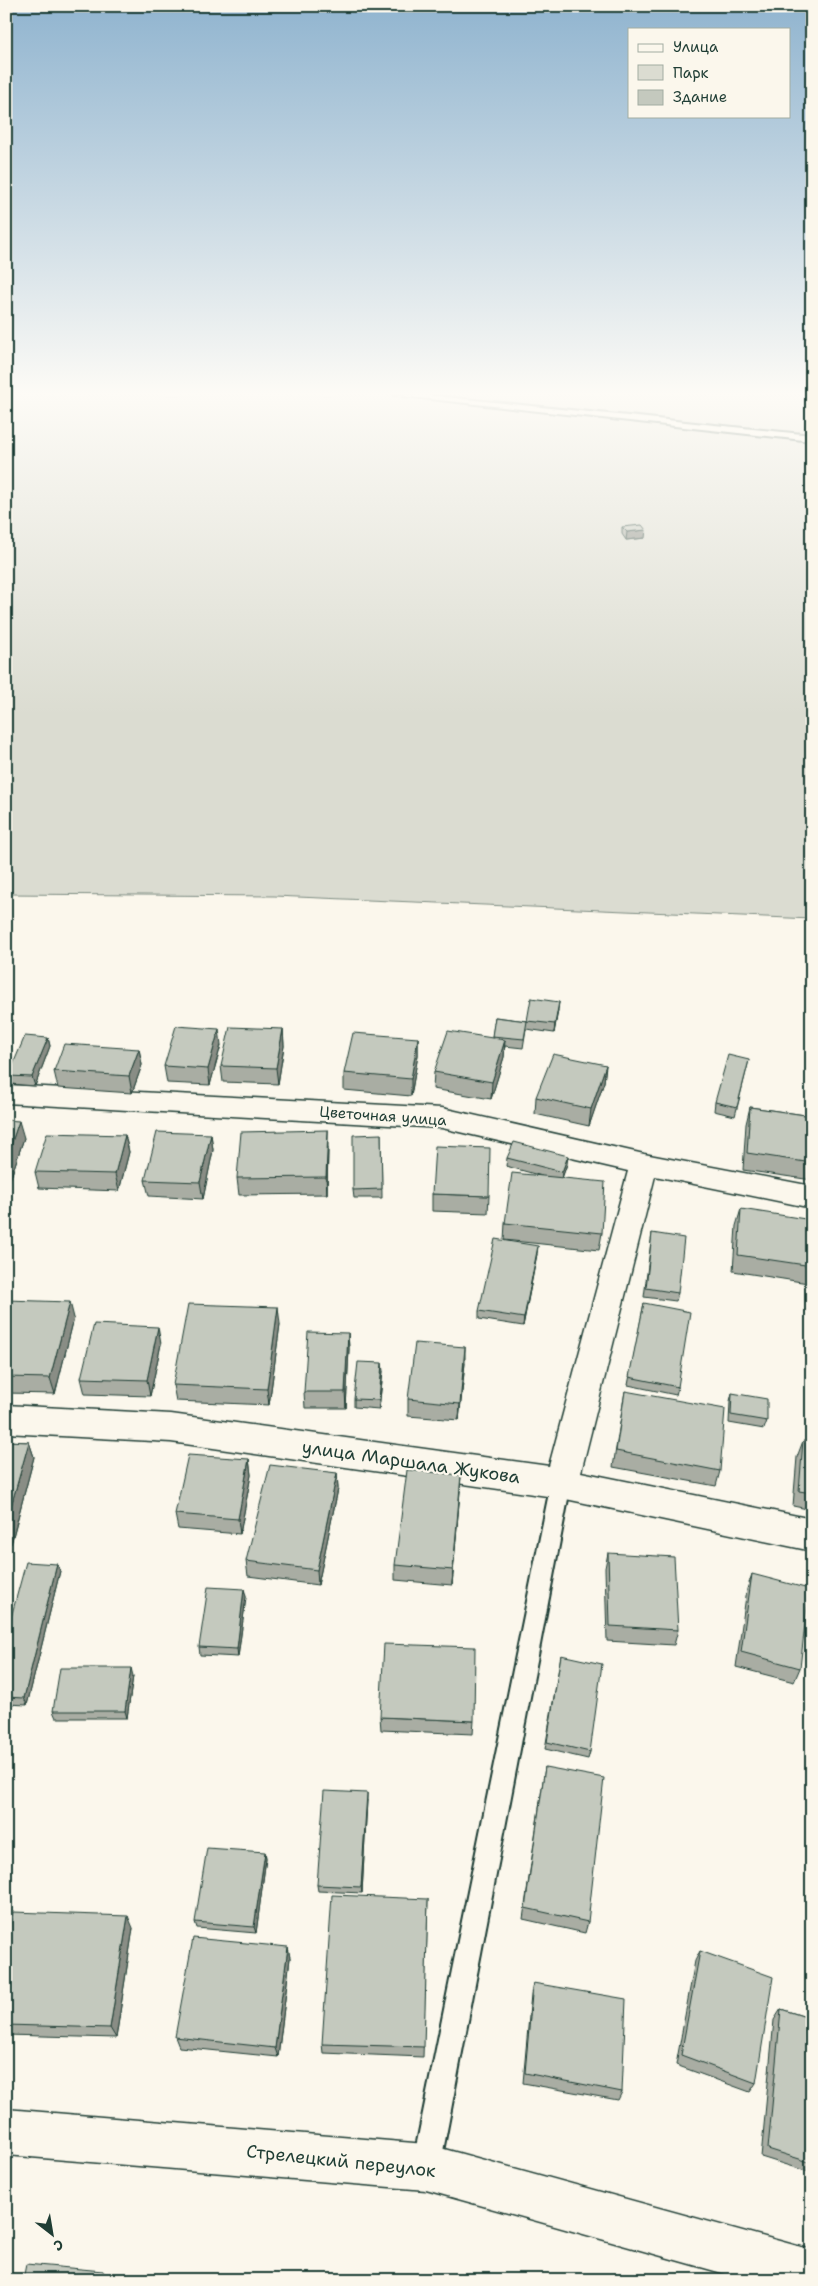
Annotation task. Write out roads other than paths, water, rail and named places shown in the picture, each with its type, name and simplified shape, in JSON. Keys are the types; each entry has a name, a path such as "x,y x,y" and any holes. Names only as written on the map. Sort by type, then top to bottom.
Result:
{"street":[{"name":"Цветочная улица","path":"6,1094 442,1118 644,1164 812,1197"},
{"path":"561,1483 644,1164"},
{"name":"улица Маршала Жукова","path":"6,1419 171,1428 561,1483 812,1536"},
{"name":"Стрелецкий переулок","path":"6,2132 426,2167 812,2274"}],"lane":[{"path":"426,2167 561,1483"}]}
